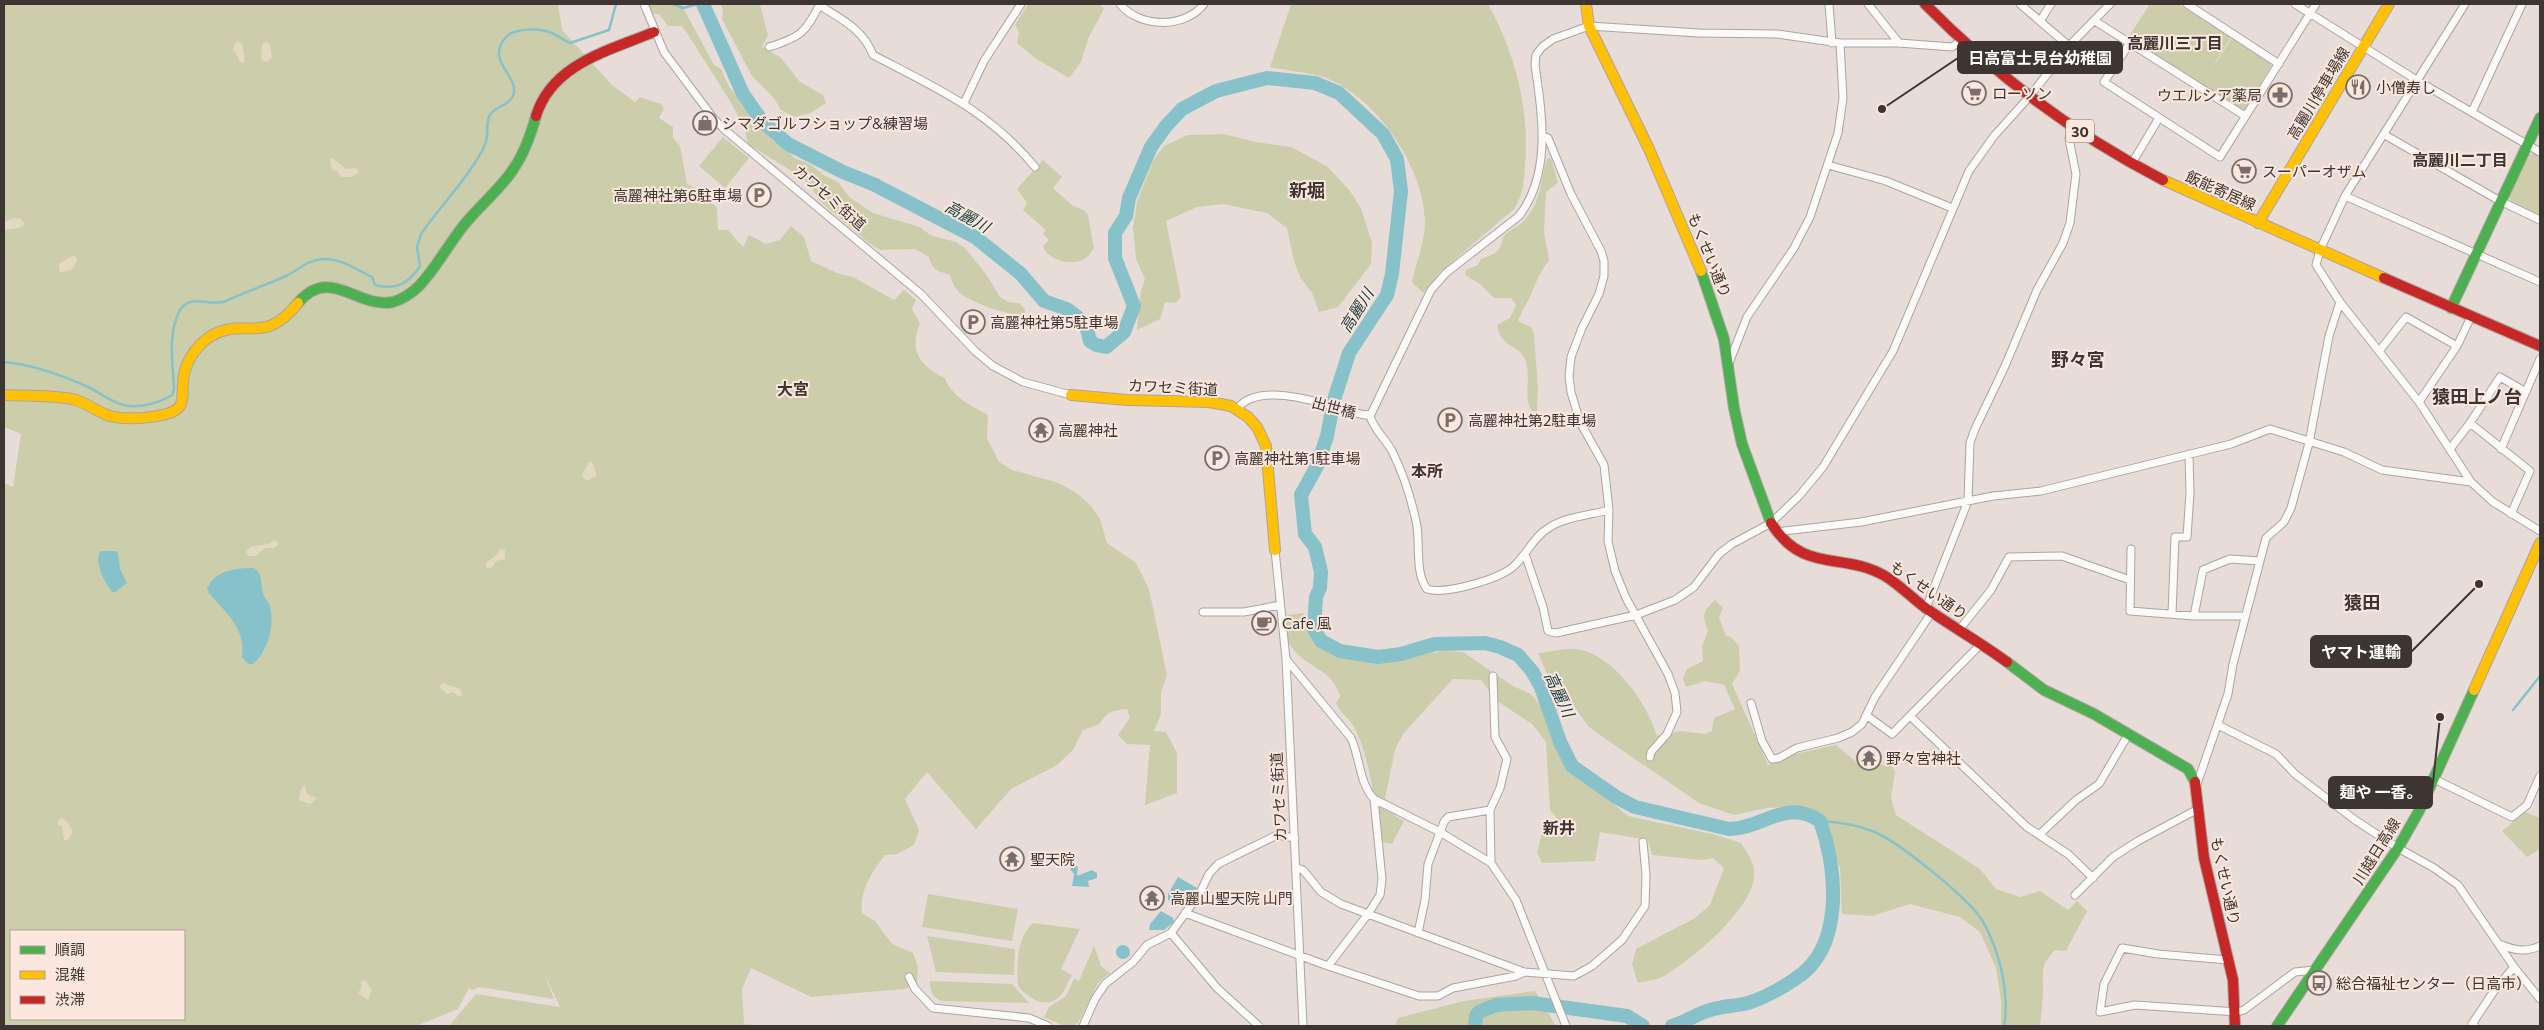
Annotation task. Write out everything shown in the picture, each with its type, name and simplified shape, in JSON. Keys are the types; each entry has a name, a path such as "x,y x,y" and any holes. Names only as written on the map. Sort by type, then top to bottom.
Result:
{"street":[{"name":"カワセミ街道","path":"644,4 654,32 670,62 725,130 921,294 975,351 1007,375 1023,382 1071,394 1127,400 1209,402 1237,409 1257,427 1266,446 1286,659 1296,838 1303,1026"},
{"path":"964,102 984,61 1021,4"},
{"path":"1120,4 1135,18 1146,22 1164,23 1196,11 1204,4"},
{"name":"もくせい通り","path":"1586,4 1589,26 1649,149 1708,286 1724,339 1742,444 1774,528 1796,550 1802,553 1873,570 1886,576 1929,610 1981,644 2044,690 2094,714 2188,769 2197,784 2202,852 2228,960 2236,1012 2235,1026"},
{"path":"1728,366 1747,317 1794,248 1810,217 1838,133 1843,98 1829,4"},
{"path":"1868,4 1899,43"},
{"name":"飯能寄居線","path":"1925,4 1962,40 2030,96 2073,127 2132,163 2176,186 2258,223 2540,346"},
{"path":"2020,4 2069,46"},
{"path":"2040,21 2052,4"},
{"path":"1774,528 1823,466 1893,351 1969,171 1994,136 2030,96 2069,46 2110,4"},
{"path":"2187,4 2279,64"},
{"path":"2295,4 2418,81 2540,152"},
{"path":"2130,43 2104,82 2220,157 2316,4"},
{"name":"高麗川停車場線","path":"2258,223 2389,4"},
{"path":"2465,4 2385,135 2345,196 2320,250 2316,265 2340,302 2380,350 2419,402 2471,482 2493,502 2540,531"},
{"path":"2472,112 2522,4"},
{"path":"769,48 787,42 805,30 819,5 858,30 868,42 873,54 964,102 1011,140 1035,167"},
{"path":"2095,21 2245,116"},
{"path":"1609,510 1557,523 1540,534 1512,568 1495,577 1447,590 1427,589 1424,585 1420,565 1417,522 1405,483 1392,451 1376,431 1367,415 1431,290 1446,273 1519,216 1527,206 1538,174 1542,136 1535,65 1536,55 1542,47 1553,39 1589,26 1699,33 1777,34 1836,43 1899,43 1952,47 1962,40"},
{"path":"4,395 73,399 118,418 135,418 168,413 181,406 184,400 185,370 195,351 212,334 222,331 260,329 279,323 307,293 315,288 335,289 378,301 398,302 407,299 474,213 514,169 528,139 541,100 550,86 580,63 654,32"},
{"path":"2132,163 2158,118"},
{"path":"2451,308 2540,118"},
{"path":"1751,703 1762,741 1772,759 1779,758 1797,748 1852,732 1862,724 1890,673 1929,610 1968,502 1970,443 1975,428 2005,366 2037,290 2063,242 2070,223 2076,174 2070,139 2073,127"},
{"path":"2385,135 2500,201 2540,220"},
{"path":"1542,136 1548,138 1604,261 1604,276 1599,294 1575,347 1569,377 1580,422 1604,465 1609,510 1608,541 1615,571 1676,693 1677,712 1667,734 1651,752 1650,757"},
{"path":"1828,165 1886,181 1952,208"},
{"path":"2345,196 2540,282"},
{"path":"2197,784 2228,694 2245,616 2266,538 2284,522 2291,508 2309,443 2329,336 2340,302"},
{"path":"2380,350 2406,317 2457,346"},
{"path":"2419,402 2457,346 2471,317"},
{"path":"2501,449 2540,358"},
{"path":"2450,450 2500,376 2526,392"},
{"name":"出世橋","path":"1237,409 1245,400 1253,396 1288,396 1367,415"},
{"path":"2470,423 2530,472 2511,514"},
{"path":"1525,554 1543,607 1547,626 1551,633 1587,627 1636,615 1675,600 1694,587 1719,554 1732,544 1774,528 1861,522 1993,496 2041,490 2231,444 2270,429 2309,443 2344,452 2382,470 2471,482"},
{"path":"2172,614 2175,537 2187,537 2190,494 2189,454"},
{"name":"川越日高線","path":"2277,1026 2398,848 2434,779 2540,543"},
{"path":"2131,549 2130,610 2194,616 2245,616"},
{"path":"1959,630 1991,590 2009,557 2062,556 2130,580"},
{"path":"2194,616 2203,570 2230,559 2260,561"},
{"path":"1203,612 1244,612 1280,606"},
{"path":"1866,715 1892,734 1981,644"},
{"path":"1286,659 1351,738 1357,749 1365,787 1374,799 1440,832 1491,863 1516,900 1566,1026"},
{"path":"1491,863 1490,810 1500,788 1507,759 1495,738 1493,676"},
{"path":"1910,716 2027,827 2068,854 2093,878"},
{"path":"2218,725 2276,754 2296,774 2335,806 2458,885 2514,967 2540,999"},
{"path":"2040,834 2076,800 2099,784 2128,735"},
{"path":"2434,779 2512,817 2527,804 2540,776"},
{"path":"1328,966 1368,914 1380,895 1382,879 1374,799"},
{"path":"2075,895 2113,857 2138,841 2198,809"},
{"path":"1418,933 1425,900 1428,864 1448,817 1490,810"},
{"path":"1083,1026 1095,999 1105,984 1133,962 1148,945 1171,933 1200,893 1209,874 1218,864 1277,835 1296,838"},
{"path":"1297,868 1303,870 1321,892 1330,899 1368,914 1524,972 1546,976 1574,976 1584,971 1628,934 1646,901 1643,842"},
{"path":"1185,912 1328,966 1428,998 1453,988 1516,976 1524,972"},
{"path":"1171,933 1217,988 1259,1026"},
{"path":"2498,944 2514,950 2528,951 2540,946"},
{"path":"2228,960 2158,954 2122,948 2104,984 2100,1012 2135,1005 2236,1012 2244,1010 2295,972 2315,970"},
{"path":"2472,1025 2494,991 2514,967"},
{"path":"909,977 915,989 933,1008 1029,1018 1048,1026"}],"green space":[{"path":"4,4 558,4 562,30 613,86 635,102 640,97 661,104 664,109 659,118 673,127 673,138 680,146 687,184 700,190 717,208 718,230 728,230 743,247 749,235 766,244 780,240 791,226 804,237 811,261 837,273 853,277 894,300 904,290 916,300 912,309 920,323 916,342 919,356 929,368 945,378 957,395 988,415 987,438 999,462 1012,470 1059,483 1078,494 1091,506 1100,519 1107,543 1136,563 1149,589 1167,675 1161,693 1161,714 1154,731 1166,732 1177,753 1177,793 1145,805 1150,745 1127,744 1118,735 1130,718 1127,709 1110,712 1100,724 1083,730 1073,750 1057,765 1011,789 976,829 927,772 905,799 919,830 914,845 897,854 885,855 868,882 862,897 862,913 875,921 892,944 913,953 918,967 917,984 904,989 811,997 751,968 742,989 744,1024 766,1026 449,1026 476,994 560,1007 544,973 554,999 479,987 473,990 469,988 458,1009 416,1026 4,1026 4,483 13,487 21,434 4,427"},
{"path":"648,4 681,4 714,65 721,69 729,87 735,93 742,106 765,129 773,141 786,148 794,158 810,164 825,176 838,182 849,197 873,213 920,227 930,235 956,242 965,248 988,277 1000,297 1008,302 1019,303 1025,310 1024,316 990,308 964,296 952,282 950,275 936,269 929,257 915,249 880,250 869,243 820,201 809,184 798,175 748,144 744,127 730,101 682,26 668,26 659,14 651,14"},
{"path":"720,4 760,4 768,35 762,47 780,57 800,82 823,95 826,103 810,113 795,117 781,110 774,98 752,76 722,19 723,9"},
{"path":"1028,4 1100,4 1104,9 1088,39 1081,62 1069,78 1035,58 1017,43 1019,32 1015,25"},
{"path":"1291,4 1488,4 1498,23 1513,62 1523,103 1526,145 1521,193 1514,209 1439,273 1423,293 1412,282 1425,229 1423,201 1407,158 1394,137 1363,101 1345,88 1319,76 1270,67"},
{"path":"2150,4 2178,4 2231,37 2208,74 2232,38 2270,62 2271,66 2245,109 2241,109 2128,38"},
{"path":"1224,134 1255,142 1291,147 1328,167 1350,191 1361,208 1372,243 1371,264 1338,307 1319,312 1312,293 1300,277 1294,261 1287,228 1267,213 1223,204 1197,207 1166,221 1181,297 1175,303 1165,302 1160,319 1137,330 1140,296 1145,279 1136,259 1133,228 1137,202 1154,159 1164,146 1188,135"},
{"path":"723,137 749,158 725,188 699,166"},
{"path":"2536,152 2540,155 2540,216 2511,202 2509,196 2529,155"},
{"path":"1551,158 1558,183 1546,192 1544,232 1549,260 1539,275 1518,321 1531,327 1534,334 1538,389 1537,411 1532,411 1528,399 1527,364 1521,353 1502,338 1497,325 1510,318 1516,305 1511,298 1494,298 1480,284 1465,275 1466,270 1478,265 1481,259 1497,252 1504,236 1519,225 1532,210 1539,194 1547,159"},
{"path":"1043,160 1062,177 1053,188 1073,206 1084,210 1088,215 1094,248 1081,261 1062,261 1050,255 1043,246 1049,240 1043,234 1046,230 1023,210 1027,203 1017,189"},
{"path":"1715,600 1723,608 1719,617 1726,636 1731,637 1739,646 1740,671 1732,684 1768,765 1795,754 1836,745 1867,771 1875,764 1892,766 1895,772 1891,798 1896,815 1980,869 1996,889 2020,897 2040,891 2068,910 2077,901 2087,911 2066,951 2055,950 2045,964 2040,1026 2001,1026 2001,1001 1996,968 1980,932 1960,917 1910,904 1872,916 1842,914 1840,868 1834,855 1831,837 1820,817 1800,806 1767,808 1734,815 1699,803 1588,726 1573,705 1566,704 1564,695 1550,681 1538,653 1577,649 1591,653 1604,660 1627,682 1645,709 1657,736 1681,731 1705,734 1712,731 1714,718 1735,709 1724,685 1705,681 1686,687 1683,678 1687,669 1703,661 1702,647 1708,630 1704,621 1704,614"},
{"path":"1304,613 1316,640 1339,655 1383,660 1444,651 1463,652 1513,686 1531,694 1546,712 1567,765 1628,816 1716,835 1741,843 1754,868 1754,878 1750,891 1742,905 1704,947 1676,969 1661,977 1638,983 1632,965 1636,949 1695,918 1710,905 1724,868 1713,858 1702,860 1652,855 1648,840 1600,832 1595,861 1542,863 1537,853 1543,829 1566,829 1550,810 1546,742 1532,724 1497,701 1481,680 1453,679 1403,734 1395,750 1385,798 1395,816 1404,821 1392,844 1383,842 1379,837 1371,781 1364,752 1354,727 1336,703 1340,696 1336,686 1324,673 1303,659 1289,643 1287,615"},
{"path":"2525,812 2540,818 2540,849 2527,857 2502,831"},
{"path":"928,894 1018,909 1012,941 922,927"},
{"path":"1033,923 1080,929 1061,969 1072,975 1062,994 1049,1002 1037,1001 1018,986 1019,952 1023,936"},
{"path":"927,936 1015,949 1014,975 936,972"},
{"path":"1094,946 1101,966 1110,973 1098,983 1078,1023 1074,1026 1064,1026 1044,1017 1049,1007 1066,996 1074,979 1079,981"},
{"path":"930,981 1012,984 1029,1003 942,1001 932,993"},
{"path":"1535,991 1556,1026 1395,1026 1398,1018 1464,1001"}],"sand":[{"path":"237,41 242,44 245,61 241,63 233,48"},
{"path":"267,42 270,45 272,58 266,62 261,59 262,44"},
{"path":"332,158 346,169 356,168 359,172 352,177 341,177 337,171 332,170 330,160"},
{"path":"14,218 21,219 25,225 19,228 4,230 4,222"},
{"path":"74,255 78,259 72,269 63,272 59,271 59,264"},
{"path":"589,462 592,462 597,476 586,481 582,475"},
{"path":"275,540 279,544 274,548 265,548 256,556 249,556 246,552 250,547 268,544"},
{"path":"500,549 505,550 505,559 496,561 493,567 486,569 486,563 498,554"},
{"path":"443,683 460,689 463,695 459,697 453,692 447,694 439,687"},
{"path":"305,785 307,794 317,798 310,804 299,800 301,789"},
{"path":"60,818 67,821 73,832 68,840 64,840 62,826 57,824"},
{"path":"365,980 372,990 368,1000 358,993 362,987 361,982"}],"water":[{"path":"101,551 116,551 118,553 120,569 127,583 115,592 112,592 103,578 98,560"},
{"path":"254,568 260,577 264,595 269,603 272,622 269,638 263,652 253,664 248,664 242,657 241,638 238,629 207,589 210,583 220,574 227,571"},
{"path":"1074,865 1078,867 1077,876 1092,870 1097,873 1097,878 1088,881 1089,887 1072,886 1074,874 1070,869"},
{"path":"1178,877 1197,888 1186,904 1175,904 1168,900 1168,894"},
{"path":"1161,911 1173,918 1174,922 1164,930 1149,930 1150,924"},
{"path":"1120,945 1126,945 1130,952 1126,959 1120,959 1116,955 1116,949"}],"waterway":[{"path":"4,362 24,365 56,374 86,386 119,404 130,406 149,404 172,395 174,389 173,329 180,310 189,302 214,303 226,301 286,276 312,261 323,259 336,260 355,268 372,277 375,285 389,287 401,284 411,277 420,266 417,247 421,234 470,171 482,151 487,137 490,115 513,96 512,82 499,54 500,46 506,37 520,30 539,30 552,33 570,43 609,30 616,4"},
{"path":"673,4 683,8 698,4"},
{"name":"高麗川","path":"703,4 743,94 762,121 788,144 843,172 873,184 975,237 1021,274 1044,301 1067,309 1080,319 1087,329 1090,341 1096,345 1106,347 1124,332 1134,306 1115,258 1115,233 1126,216 1129,198 1151,147 1166,126 1182,109 1216,91 1267,78 1315,83 1339,93 1383,134 1397,159 1401,191 1392,274 1387,295 1349,353 1334,400 1327,436 1317,466 1301,495 1305,534 1315,547 1321,572 1320,588 1316,597 1314,629 1321,641 1340,651 1378,657 1401,654 1435,644 1485,643 1518,655 1532,671 1541,687 1560,742 1572,766 1616,797 1635,807 1729,829 1753,824 1785,813 1796,812 1820,821 1830,862 1833,906 1829,928 1822,948 1811,965 1795,979 1760,998 1748,1003 1710,1010 1672,1026"},
{"path":"2513,710 2540,676"},
{"path":"1820,821 1853,825 1883,837 1914,857 1948,885 1974,910 1988,931 2002,971 2005,999 2004,1026"},
{"name":"高麗川","path":"1475,1026 1476,1016 1479,1012 1496,1005 1532,1003 1627,1016 1643,1026"}],"traffic: fast":[{"path":"298,303 310,292 321,288 333,288 367,300 380,302 397,301 413,291 431,272 464,225 509,176 530,136 536,116"},
{"path":"2451,308 2540,118"},
{"path":"1701,271 1724,339 1734,408 1742,444 1771,523"},
{"path":"2007,662 2044,690 2094,714 2188,769 2195,782"},
{"path":"2277,1026 2398,848 2419,811 2474,690"}],"traffic: slow":[{"path":"1586,4 1589,26 1649,149 1701,271"},
{"path":"2258,223 2389,4"},
{"path":"2163,180 2384,278"},
{"path":"4,395 47,396 72,399 105,414 117,417 136,418 167,414 180,406 185,370 191,357 205,340 223,331 264,328 286,316 298,303"},
{"path":"1071,395 1127,400 1209,402 1231,406 1248,417 1257,427 1266,446 1275,550"},
{"path":"2474,690 2540,543"}],"traffic: jam":[{"path":"1925,4 1979,55 2037,101 2098,143 2163,180"},
{"path":"536,116 544,98 568,72 601,53 654,32"},
{"path":"2384,278 2540,346"},
{"path":"1771,523 1784,539 1797,550 1824,560 1854,564 1885,576 1927,609 2007,662"},
{"path":"2195,782 2204,858 2233,980 2235,1026"}],"place":[{"name":"小僧寿し","path":"2358,87"},
{"name":"ローソン","path":"1974,93"},
{"name":"ウエルシア薬局","path":"2280,95"},
{"name":"日高富士見台幼稚園","path":"1882,109"},
{"name":"シマダゴルフショップ&練習場","path":"705,123"},
{"name":"スーパーオザム","path":"2244,171"},
{"name":"高麗神社第6駐車場","path":"759,195"},
{"name":"高麗神社第5駐車場","path":"973,322"},
{"name":"高麗神社第2駐車場","path":"1450,420"},
{"name":"高麗神社","path":"1041,430"},
{"name":"高麗神社第1駐車場","path":"1217,458"},
{"name":"ヤマト運輸","path":"2479,584"},
{"name":"Cafe 風","path":"1264,623"},
{"name":"麺や 一香。","path":"2440,717"},
{"name":"野々宮神社","path":"1869,758"},
{"name":"聖天院","path":"1012,859"},
{"name":"高麗山聖天院 山門","path":"1152,898"},
{"name":"総合福祉センター（日高市）","path":"2319,983"}],"district":[{"name":"高麗川三丁目","path":"2175,42"},
{"name":"高麗川二丁目","path":"2460,159"},
{"name":"新堀","path":"1307,190"},
{"name":"野々宮","path":"2078,359"},
{"name":"大宮","path":"793,388"},
{"name":"猿田上ノ台","path":"2477,396"},
{"name":"本所","path":"1427,470"},
{"name":"猿田","path":"2362,602"},
{"name":"新井","path":"1559,827"}]}
